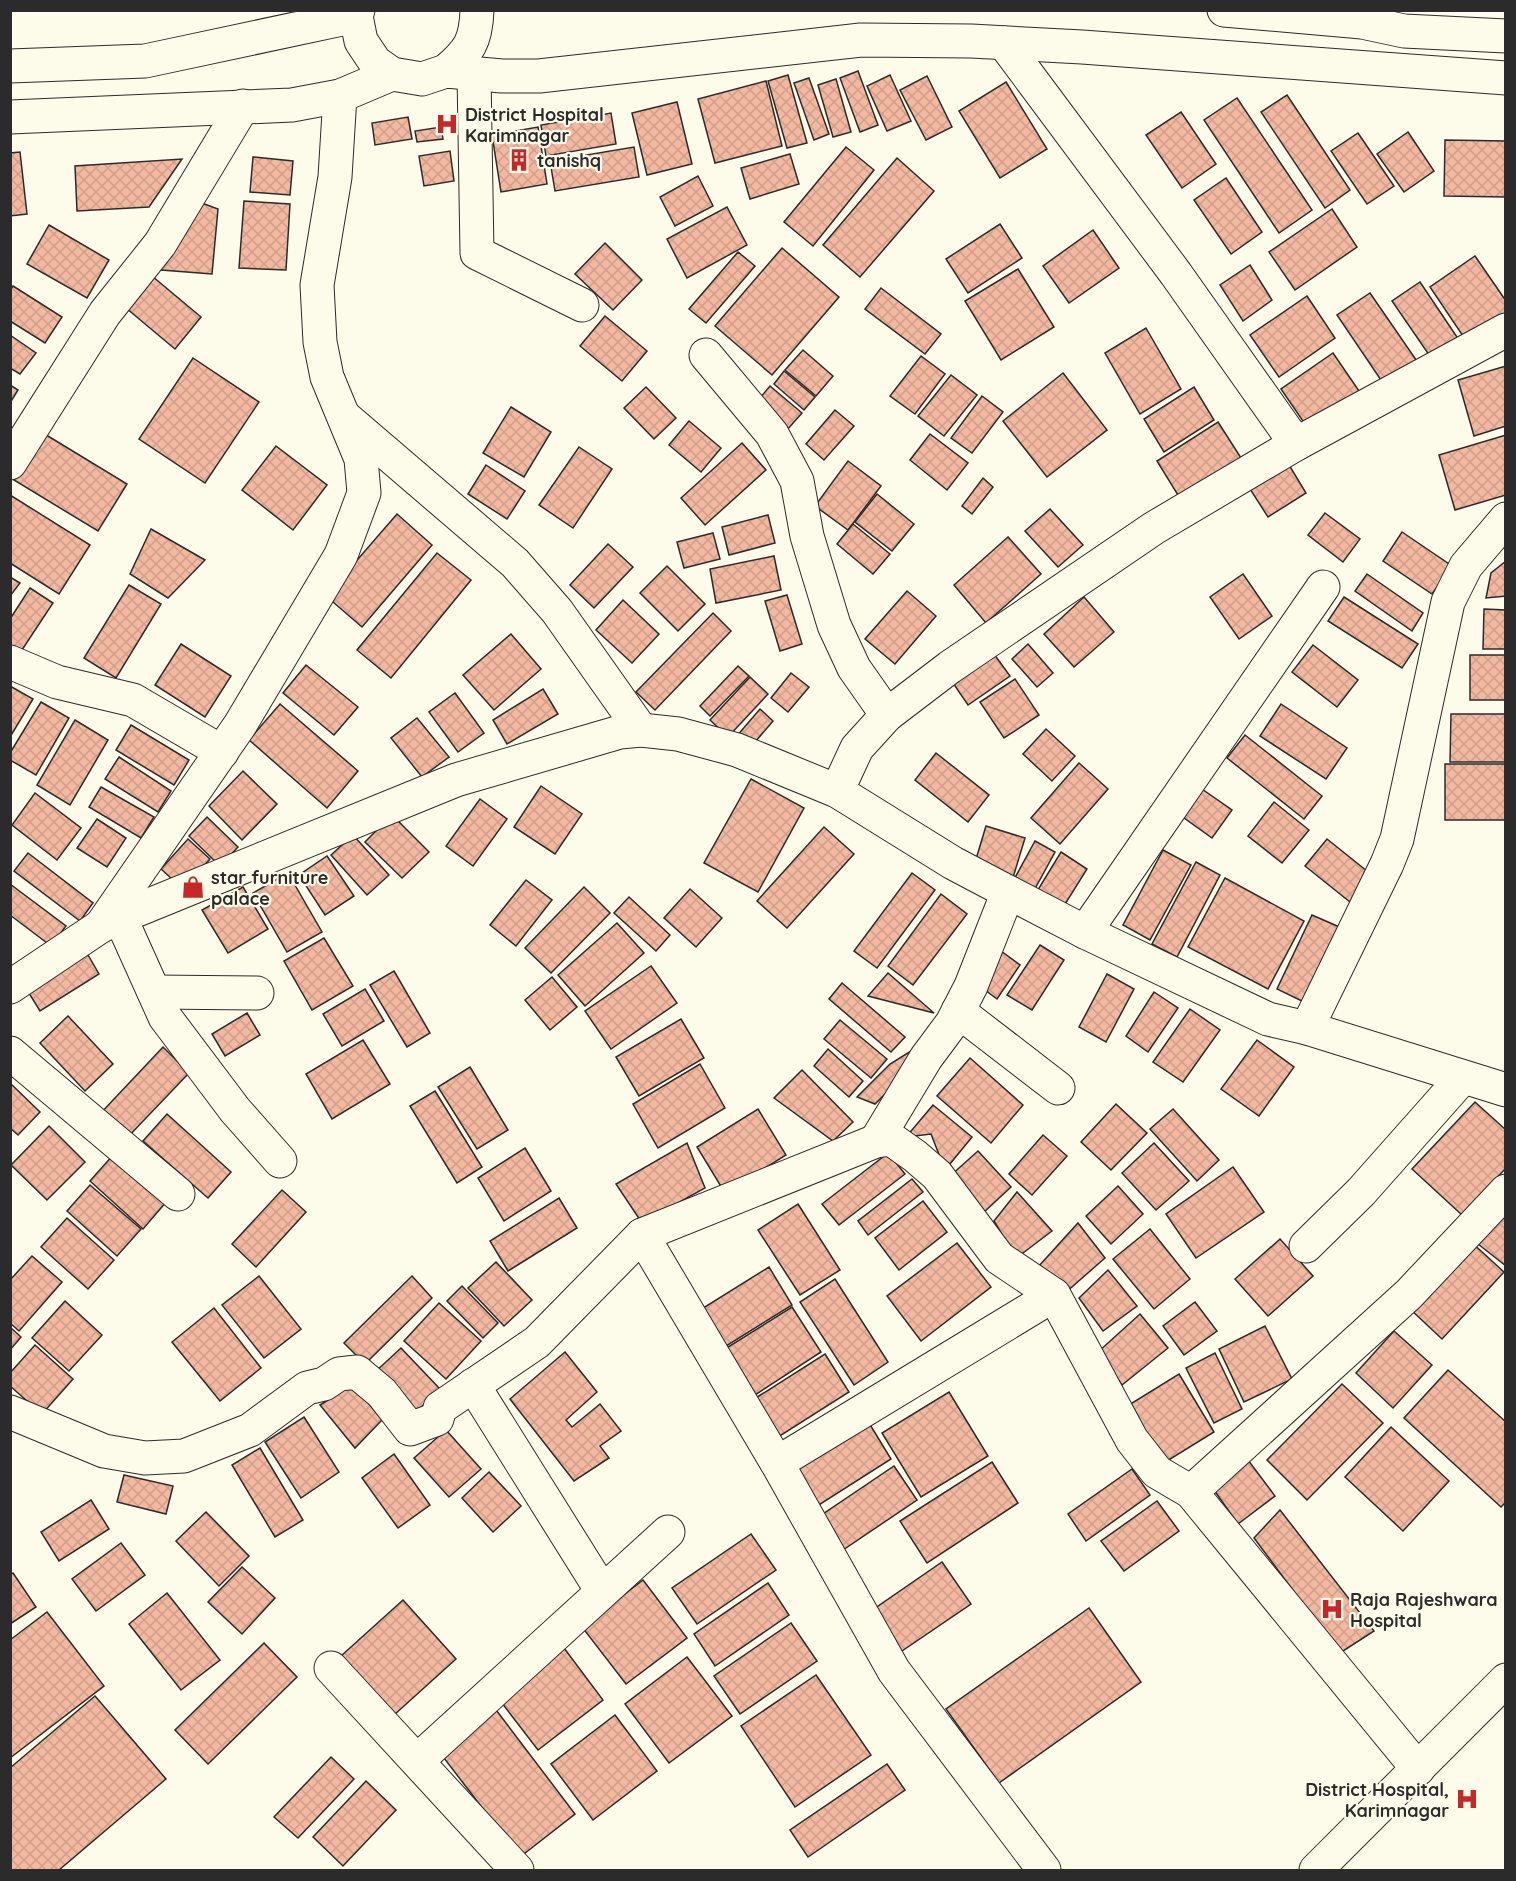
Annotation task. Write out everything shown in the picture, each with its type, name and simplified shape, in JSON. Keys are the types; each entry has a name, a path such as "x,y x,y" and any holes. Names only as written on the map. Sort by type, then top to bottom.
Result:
{"street":[{"path":"477,10 476,32 465,54 460,73 477,253 582,305"},
{"path":"1224,10 1362,16 1506,36"},
{"path":"10,66 145,61 357,13 361,41 375,62 392,74 422,79 460,73 539,76 861,40 1004,43 1506,78"},
{"path":"1004,43 1176,274 1296,444"},
{"path":"10,117 292,105 340,96 392,74"},
{"path":"110,921 246,715 341,555 364,493 361,459 327,377 320,342 317,285 335,177 340,96"},
{"path":"10,463 105,314 160,244 243,106"},
{"path":"837,791 857,748 887,715 950,667 1154,528 1296,444 1506,330"},
{"path":"705,355 772,434 797,481 807,536 834,625 854,668 887,715"},
{"path":"343,416 515,563 557,611 641,730"},
{"path":"1307,1028 1397,839 1448,602 1466,566 1506,519"},
{"path":"1085,932 1323,587"},
{"path":"10,662 57,682 133,700 222,752"},
{"path":"10,987 110,921 456,780 620,732 641,730 678,735 737,750 837,791 953,863 1085,932 1268,1019 1307,1028 1506,1090"},
{"path":"876,1141 926,1058 952,1023 971,986 1008,892"},
{"path":"110,921 154,992 165,1017 235,1110 280,1161"},
{"path":"154,992 257,993"},
{"path":"958,1011 1058,1088"},
{"path":"10,1053 178,1194"},
{"path":"1306,1246 1361,1192 1463,1077"},
{"path":"10,1412 104,1451 145,1458 184,1456 250,1430 307,1388 324,1384 339,1374 357,1372 382,1393 411,1429 437,1419 440,1408 537,1341 642,1235 876,1141 891,1139 937,1175 999,1258 1054,1295 1132,1440 1157,1472 1191,1492 1418,1769"},
{"path":"1191,1492 1409,1294 1506,1191"},
{"path":"642,1235 777,1462 894,1671 1044,1870"},
{"path":"777,1462 1054,1295"},
{"path":"473,1385 602,1591"},
{"path":"418,1760 668,1532"},
{"path":"331,1668 517,1870"},
{"path":"1316,1870 1506,1680"}],"building":[{"path":"858,71 878,125 860,132 840,78"},
{"path":"788,75 807,143 787,148 768,81"},
{"path":"890,75 911,121 887,131 867,86"},
{"path":"927,76 952,127 926,140 900,90"},
{"path":"809,78 829,134 814,140 794,83"},
{"path":"836,79 851,132 833,137 818,85"},
{"path":"766,81 782,146 715,163 698,99"},
{"path":"1006,82 1047,149 1000,178 959,111"},
{"path":"1287,95 1350,190 1325,208 1261,112"},
{"path":"1237,98 1312,210 1279,233 1204,120"},
{"path":"677,102 692,164 647,175 632,113"},
{"path":"1181,112 1216,164 1182,188 1146,135"},
{"path":"611,113 616,144 546,156 541,125"},
{"path":"408,117 412,139 375,145 372,123"},
{"path":"441,127 443,139 417,142 415,131"},
{"name":"tanishq","path":"538,127 547,184 501,192 492,135"},
{"path":"1408,132 1434,171 1404,192 1377,154"},
{"path":"1358,133 1394,186 1367,204 1331,151"},
{"path":"1445,140 1506,141 1506,197 1444,196"},
{"path":"634,147 639,177 555,191 550,161"},
{"path":"846,147 874,170 813,246 784,222"},
{"path":"450,151 454,181 424,186 419,156"},
{"path":"20,152 27,214 10,216 10,153"},
{"path":"790,154 799,184 750,199 741,168"},
{"path":"253,157 293,161 290,195 250,192"},
{"path":"897,158 934,191 860,277 823,245"},
{"path":"182,159 149,207 77,211 75,166"},
{"path":"698,176 713,206 675,226 660,197"},
{"path":"1226,178 1262,232 1231,254 1194,200"},
{"path":"244,201 290,204 286,270 239,268"},
{"path":"199,202 218,209 212,274 149,269"},
{"path":"727,207 747,245 687,278 667,239"},
{"path":"1332,209 1357,247 1295,290 1269,252"},
{"path":"1000,224 1022,258 968,293 946,259"},
{"path":"49,225 109,260 87,298 27,264"},
{"path":"1093,230 1119,268 1069,303 1043,266"},
{"path":"605,243 642,280 613,310 575,274"},
{"path":"782,248 839,297 772,375 715,326"},
{"path":"738,252 755,266 706,323 689,309"},
{"path":"1475,256 1506,301 1506,319 1469,345 1430,287"},
{"path":"1250,265 1272,300 1243,321 1220,285"},
{"path":"1018,269 1054,327 1001,360 965,301"},
{"path":"146,271 201,317 175,349 120,303"},
{"path":"1420,282 1463,346 1436,365 1392,301"},
{"path":"13,286 62,317 45,343 10,321 10,290"},
{"path":"881,288 941,334 925,354 865,309"},
{"path":"1370,293 1421,367 1387,389 1337,315"},
{"path":"1307,296 1335,338 1279,377 1250,335"},
{"path":"605,316 647,351 622,381 580,346"},
{"path":"1146,328 1181,389 1140,414 1105,353"},
{"path":"10,335 36,353 20,374 10,368"},
{"path":"803,350 833,376 816,396 785,370"},
{"path":"1333,353 1359,391 1307,427 1281,389"},
{"path":"921,356 945,374 915,414 890,396"},
{"path":"193,358 259,402 205,483 139,439"},
{"path":"1506,366 1506,426 1474,436 1458,380"},
{"path":"784,371 815,397 804,410 774,384"},
{"path":"1063,373 1107,430 1047,477 1003,421"},
{"path":"951,375 977,395 944,436 918,416"},
{"path":"10,385 18,390 10,403"},
{"path":"770,386 802,413 786,431 755,404"},
{"path":"646,387 676,418 654,439 624,408"},
{"path":"1194,387 1214,420 1164,452 1144,419"},
{"path":"982,396 1003,412 972,453 951,438"},
{"path":"511,407 551,432 524,477 483,453"},
{"path":"835,410 854,426 824,460 806,444"},
{"path":"689,421 721,448 701,472 669,445"},
{"path":"1218,422 1243,461 1181,500 1157,461"},
{"path":"43,433 127,484 98,531 14,480"},
{"path":"930,434 968,463 947,490 910,460"},
{"path":"1506,435 1506,495 1455,510 1439,455"},
{"path":"742,443 766,470 705,525 681,498"},
{"path":"276,446 327,485 293,530 242,490"},
{"path":"579,447 612,469 573,528 539,505"},
{"path":"848,461 881,486 848,530 815,506"},
{"path":"486,465 525,491 507,519 468,494"},
{"path":"1289,465 1306,493 1268,517 1250,489"},
{"path":"983,478 993,487 972,514 962,506"},
{"path":"877,494 914,524 892,551 855,522"},
{"path":"10,495 90,545 59,594 10,563"},
{"path":"1050,509 1083,545 1058,567 1025,531"},
{"path":"1325,513 1360,539 1343,562 1308,535"},
{"path":"397,514 432,545 362,627 326,596"},
{"path":"768,515 775,543 729,555 722,527"},
{"path":"853,524 890,554 873,574 837,544"},
{"path":"151,529 205,560 168,598 130,574"},
{"path":"1402,532 1452,566 1432,594 1383,561"},
{"path":"713,533 720,559 684,568 677,542"},
{"path":"1008,537 1041,574 986,623 954,585"},
{"path":"608,544 633,567 594,608 570,585"},
{"path":"437,553 471,580 391,678 357,650"},
{"path":"774,556 781,590 716,603 710,569"},
{"path":"1506,561 1506,596 1486,598 1491,573"},
{"path":"667,566 705,604 678,631 640,593"},
{"path":"1243,574 1272,616 1239,639 1210,597"},
{"path":"1367,574 1423,613 1412,631 1355,591"},
{"path":"10,577 20,583 10,596"},
{"path":"129,585 161,604 116,678 84,658"},
{"path":"30,588 53,603 18,656 10,651 10,619"},
{"path":"907,591 936,616 895,664 865,639"},
{"path":"787,595 802,644 780,651 765,601"},
{"path":"1084,597 1114,632 1074,667 1044,634"},
{"path":"1344,597 1418,644 1402,668 1328,621"},
{"path":"623,600 659,634 632,663 596,630"},
{"path":"1484,609 1506,610 1506,649 1483,649"},
{"path":"713,613 731,631 655,710 636,692"},
{"path":"511,634 541,669 494,710 463,675"},
{"path":"181,644 231,676 205,717 155,685"},
{"path":"1028,644 1053,673 1037,687 1012,659"},
{"path":"1313,645 1358,680 1337,707 1292,672"},
{"path":"994,654 1010,676 968,705 953,683"},
{"path":"1470,655 1506,655 1506,700 1470,700"},
{"path":"306,665 358,707 334,735 283,693"},
{"path":"738,666 749,676 710,716 700,706"},
{"path":"791,673 809,687 788,712 771,698"},
{"path":"750,677 768,694 728,737 710,720"},
{"path":"1015,679 1039,715 1004,738 980,702"},
{"path":"10,686 33,699 10,737"},
{"path":"543,689 558,714 507,744 493,720"},
{"path":"455,693 484,733 458,752 429,712"},
{"path":"41,702 69,718 36,775 10,760 10,753"},
{"path":"280,704 358,771 327,808 249,740"},
{"path":"1281,704 1347,748 1326,779 1260,736"},
{"path":"760,709 773,721 749,749 736,737"},
{"path":"1451,714 1506,714 1506,762 1450,762"},
{"path":"417,718 449,757 422,777 391,738"},
{"path":"75,720 108,740 70,805 37,785"},
{"path":"131,725 189,760 174,785 116,750"},
{"path":"1046,729 1075,756 1052,781 1023,754"},
{"path":"1245,735 1322,796 1304,819 1227,758"},
{"path":"936,753 989,795 968,822 915,780"},
{"path":"119,757 171,791 158,812 105,779"},
{"path":"1079,763 1108,789 1060,844 1031,818"},
{"path":"1445,764 1506,764 1506,820 1445,820"},
{"path":"243,771 277,804 242,840 209,806"},
{"path":"751,779 804,808 758,892 704,863"},
{"path":"541,786 582,814 555,854 514,827"},
{"path":"101,787 154,817 141,838 89,807"},
{"path":"1199,787 1232,810 1212,838 1180,815"},
{"path":"35,793 81,828 57,860 12,825"},
{"path":"480,799 507,819 473,866 446,846"},
{"path":"1274,802 1309,830 1282,863 1248,836"},
{"path":"392,815 429,852 402,878 365,842"},
{"path":"207,817 238,847 220,866 189,836"},
{"path":"97,819 126,838 107,867 77,848"},
{"path":"986,826 1025,838 1012,881 973,869"},
{"path":"824,827 854,854 787,928 757,901"},
{"path":"353,835 389,875 367,895 331,855"},
{"path":"188,839 210,859 183,889 161,869"},
{"path":"1327,839 1372,875 1350,902 1305,866"},
{"path":"1035,841 1055,852 1031,896 1011,885"},
{"path":"1163,850 1191,865 1150,940 1123,925"},
{"path":"1061,852 1087,869 1062,909 1036,893"},
{"path":"28,853 93,903 80,921 14,871"},
{"path":"327,856 354,896 325,915 299,875"},
{"path":"1196,862 1220,875 1177,957 1152,944"},
{"path":"288,873 322,932 287,952 253,893"},
{"path":"912,873 935,890 877,968 854,951"},
{"path":"1225,878 1304,921 1268,989 1188,947"},
{"path":"526,880 552,900 516,946 490,925"},
{"path":"10,884 66,926 51,946 10,915"},
{"path":"243,887 268,929 228,953 202,910"},
{"path":"584,887 610,913 551,973 525,948"},
{"path":"690,889 722,918 696,947 664,918"},
{"path":"941,894 967,914 913,985 888,966"},
{"path":"629,897 670,935 656,951 614,913"},
{"path":"1312,915 1344,929 1308,1004 1277,989"},
{"path":"617,923 644,953 585,1006 558,975"},
{"path":"324,938 353,986 312,1010 284,961"},
{"path":"1040,945 1064,960 1032,1010 1007,995"},
{"path":"84,948 99,974 40,1011 24,985"},
{"path":"1001,951 1020,965 997,999 977,984"},
{"path":"651,966 677,1003 611,1049 585,1011"},
{"path":"394,971 430,1033 407,1047 370,985"},
{"path":"888,973 934,1013 868,996"},
{"path":"1107,974 1134,989 1106,1042 1079,1027"},
{"path":"552,977 577,1007 550,1030 525,1000"},
{"path":"842,983 905,1037 891,1052 829,999"},
{"path":"365,989 384,1021 342,1046 323,1014"},
{"path":"1154,992 1178,1008 1148,1052 1126,1036"},
{"path":"1190,1009 1220,1030 1183,1082 1153,1062"},
{"path":"247,1013 260,1035 225,1056 212,1034"},
{"path":"68,1016 113,1064 85,1091 40,1043"},
{"path":"681,1019 704,1058 639,1096 616,1057"},
{"path":"840,1020 887,1059 871,1078 824,1039"},
{"path":"363,1040 390,1084 332,1119 306,1074"},
{"path":"1257,1040 1294,1067 1259,1116 1221,1089"},
{"path":"924,1043 900,1079 875,1104 857,1097 890,1064"},
{"path":"163,1047 189,1073 125,1140 99,1115"},
{"path":"828,1049 863,1081 849,1097 814,1066"},
{"path":"970,1058 1023,1105 991,1143 937,1096"},
{"path":"700,1064 725,1108 658,1148 633,1104"},
{"path":"470,1067 508,1130 477,1149 438,1087"},
{"path":"802,1070 853,1122 833,1141 774,1098"},
{"path":"10,1083 40,1112 18,1135 10,1128"},
{"path":"435,1091 482,1167 457,1183 410,1106"},
{"path":"1475,1102 1506,1130 1506,1168 1462,1215 1412,1169"},
{"path":"1116,1104 1147,1133 1111,1170 1081,1142"},
{"path":"933,1105 972,1137 945,1170 931,1134 906,1137"},
{"path":"758,1109 786,1155 725,1193 697,1147"},
{"path":"1173,1109 1219,1160 1197,1181 1150,1129"},
{"path":"167,1114 231,1172 208,1198 143,1141"},
{"path":"49,1126 85,1162 47,1200 11,1165"},
{"path":"1043,1135 1067,1156 1032,1195 1009,1174"},
{"path":"687,1143 705,1188 642,1223 616,1184"},
{"path":"1154,1143 1189,1181 1156,1210 1122,1173"},
{"path":"525,1148 551,1191 504,1221 478,1178"},
{"path":"978,1151 1011,1187 982,1214 949,1177"},
{"path":"888,1153 905,1174 839,1225 822,1204"},
{"path":"114,1154 167,1201 143,1229 90,1181"},
{"path":"1233,1167 1264,1212 1196,1258 1166,1214"},
{"path":"912,1179 923,1192 868,1235 858,1221"},
{"path":"90,1185 141,1229 117,1256 67,1211"},
{"path":"1118,1186 1143,1214 1111,1244 1086,1216"},
{"path":"282,1190 306,1212 256,1267 232,1244"},
{"path":"1017,1192 1052,1231 1019,1256 994,1221"},
{"path":"559,1198 577,1228 508,1271 490,1241"},
{"path":"923,1201 947,1232 899,1270 875,1238"},
{"path":"798,1204 840,1270 800,1295 758,1230"},
{"path":"1506,1210 1506,1266 1478,1244"},
{"path":"67,1218 114,1260 88,1289 41,1247"},
{"path":"1078,1223 1105,1258 1065,1293 1038,1267"},
{"path":"1150,1229 1190,1279 1154,1309 1113,1259"},
{"path":"1280,1239 1313,1276 1268,1316 1235,1279"},
{"path":"1470,1241 1504,1272 1442,1339 1409,1308"},
{"path":"957,1243 991,1287 921,1341 887,1296"},
{"path":"32,1256 62,1282 19,1331 10,1323 10,1280"},
{"path":"496,1262 532,1300 504,1326 468,1288"},
{"path":"769,1267 792,1305 723,1348 700,1310"},
{"path":"1108,1270 1137,1306 1103,1331 1079,1298"},
{"path":"259,1276 301,1329 264,1358 222,1305"},
{"path":"412,1276 432,1298 365,1364 344,1343"},
{"path":"835,1279 888,1362 854,1385 800,1302"},
{"path":"462,1286 498,1323 483,1338 447,1301"},
{"path":"65,1301 102,1335 69,1371 32,1338"},
{"path":"1195,1302 1217,1331 1184,1355 1163,1326"},
{"path":"439,1303 481,1341 446,1379 404,1341"},
{"path":"792,1307 821,1352 755,1395 725,1349"},
{"path":"214,1308 261,1368 220,1401 172,1342"},
{"path":"1140,1314 1168,1348 1122,1385 1098,1352"},
{"path":"1265,1326 1292,1379 1244,1402 1219,1349"},
{"path":"10,1327 21,1337 10,1350"},
{"path":"1394,1331 1432,1365 1393,1408 1356,1373"},
{"path":"35,1345 73,1379 42,1414 10,1386 10,1373"},
{"path":"401,1348 440,1389 413,1415 373,1374"},
{"path":"565,1352 597,1392 566,1420 572,1427 600,1404 621,1431 600,1446 609,1458 574,1481 510,1399"},
{"path":"1215,1353 1242,1409 1214,1423 1186,1368"},
{"path":"825,1354 849,1392 775,1439 751,1401"},
{"path":"1448,1370 1506,1422 1506,1502 1501,1507 1404,1418"},
{"path":"1179,1374 1214,1432 1159,1466 1124,1408"},
{"path":"353,1384 382,1420 355,1448 320,1405"},
{"path":"1342,1384 1383,1423 1307,1500 1267,1460"},
{"path":"949,1392 988,1456 921,1497 882,1433"},
{"path":"304,1417 339,1472 301,1498 265,1442"},
{"path":"869,1423 891,1459 811,1510 789,1474"},
{"path":"1391,1427 1449,1481 1403,1531 1345,1477"},
{"path":"446,1430 481,1469 449,1497 414,1458"},
{"path":"260,1448 303,1520 275,1537 232,1465"},
{"path":"394,1454 430,1505 398,1528 362,1478"},
{"path":"1245,1456 1275,1496 1238,1524 1214,1490"},
{"path":"992,1462 1018,1503 927,1563 900,1521"},
{"path":"894,1466 917,1500 840,1552 817,1518"},
{"path":"1132,1469 1150,1495 1086,1541 1068,1514"},
{"path":"489,1472 521,1506 493,1532 462,1498"},
{"path":"124,1475 173,1486 166,1514 117,1502"},
{"path":"91,1500 109,1529 59,1561 41,1532"},
{"path":"1157,1501 1179,1531 1124,1571 1101,1541"},
{"path":"1280,1510 1374,1631 1340,1653 1254,1538"},
{"path":"206,1512 249,1556 219,1586 176,1541"},
{"path":"751,1534 776,1570 697,1624 672,1588"},
{"path":"121,1543 145,1575 96,1611 72,1579"},
{"path":"942,1562 971,1604 899,1653 871,1611"},
{"path":"242,1567 275,1598 242,1634 208,1602"},
{"path":"13,1573 36,1607 10,1624 10,1575"},
{"path":"643,1580 687,1638 626,1684 582,1627"},
{"path":"768,1583 789,1615 715,1666 694,1634"},
{"path":"167,1593 220,1660 181,1690 129,1624"},
{"path":"403,1600 456,1659 394,1715 341,1656"},
{"path":"1089,1608 1141,1682 999,1783 946,1709"},
{"path":"47,1612 104,1686 10,1758 10,1640"},
{"path":"791,1623 817,1661 740,1714 714,1676"},
{"path":"264,1643 297,1677 208,1764 175,1730"},
{"path":"561,1644 603,1700 538,1750 495,1694"},
{"path":"687,1657 732,1716 669,1763 625,1704"},
{"path":"816,1675 871,1755 795,1807 741,1726"},
{"path":"95,1696 166,1779 59,1870 10,1870 10,1768"},
{"path":"490,1702 575,1814 520,1857 434,1745"},
{"path":"615,1715 657,1771 593,1820 551,1764"},
{"path":"331,1757 354,1779 298,1838 274,1817"},
{"path":"887,1764 905,1790 808,1857 790,1830"},
{"path":"366,1781 396,1810 343,1866 313,1837"}],"place":[{"name":"District Hospital Karimnagar","path":"447,124"},
{"name":"tanishq","path":"519,160"},
{"name":"star furniture palace","path":"193,887"},
{"name":"Raja Rajeshwara Hospital","path":"1332,1609"},
{"name":"District Hospital, Karimnagar","path":"1467,1799"}]}
